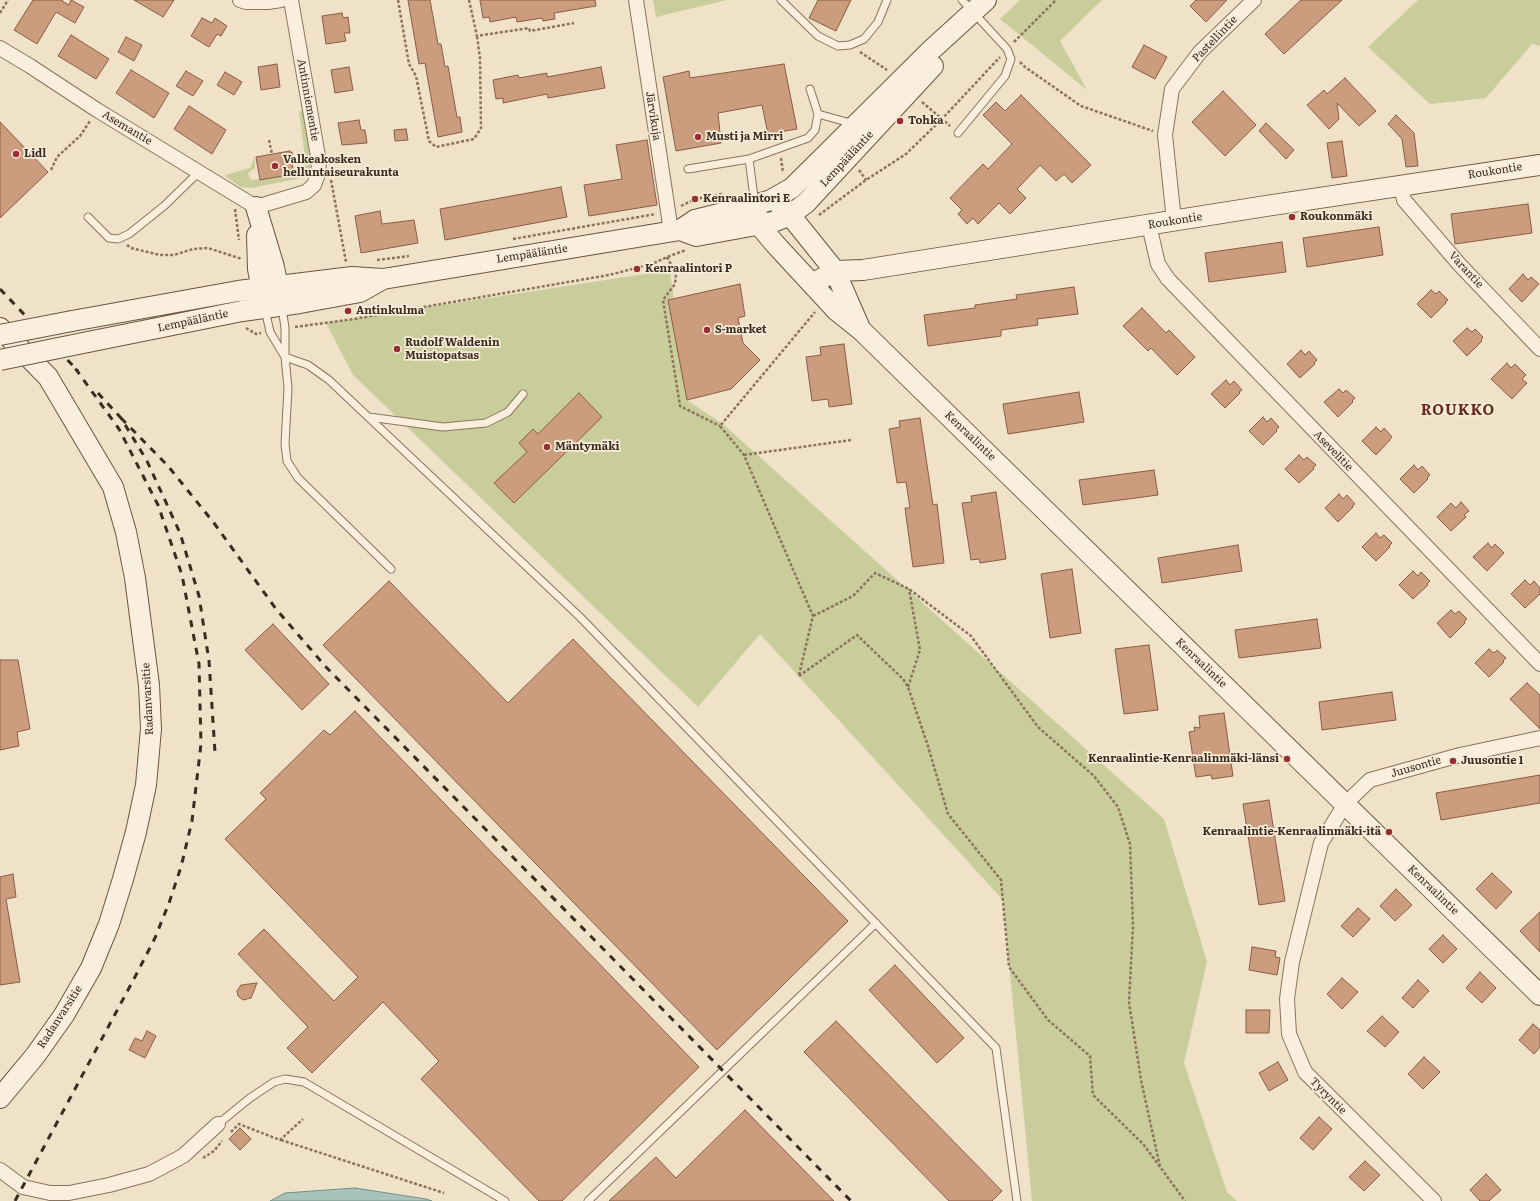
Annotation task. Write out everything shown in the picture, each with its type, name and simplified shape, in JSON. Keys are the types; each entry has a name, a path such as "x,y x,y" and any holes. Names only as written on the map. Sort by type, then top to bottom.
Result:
{"street":[{"path":"240,0 246,2 268,2 281,0"},
{"name":"Antinniementie","path":"256,207 306,192 314,185 318,174 319,162 291,0"},
{"name":"Järvikuja","path":"636,0 668,212 676,231"},
{"name":"Pastellintie","path":"1174,221 1165,135 1172,89 1200,52 1254,0"},
{"name":"Lempääläntie","path":"676,231 696,236 773,222 795,222 806,203 905,86 929,52 974,4"},
{"name":"Asemantie","path":"0,48 97,110 237,194 256,207"},
{"name":"Lempääläntie","path":"0,335 238,291 269,297 360,292 383,279 676,231 695,220 755,205 779,196 792,188 856,124 905,86"},
{"name":"Roukontie","path":"812,284 835,271 863,270 1540,165"},
{"name":"Varantie","path":"1401,186 1404,200 1458,264 1540,349"},
{"name":"Kenraalintie","path":"862,331 848,303 835,271 784,209 777,206 755,205 759,224 775,244 837,311 862,331 1540,995"},
{"path":"256,207 250,264 269,297"},
{"path":"256,207 269,297"},
{"name":"Asevelitie","path":"1149,225 1158,264 1168,279 1540,664"},
{"name":"Lempääläntie","path":"0,360 242,311 269,297"},
{"name":"Radanvarsitie","path":"0,328 48,377 114,487 126,532 135,578 149,685 151,730 146,785 136,832 109,924 91,968 64,1015 39,1050 0,1098"},
{"name":"Juusontie","path":"1321,843 1345,804 1370,780 1460,755 1540,738"},
{"name":"Tyryntie","path":"1321,843 1292,962 1287,998 1289,1034 1305,1072 1434,1201"},
{"path":"0,1170 23,1186 50,1193 70,1193 109,1185 149,1174 182,1156 218,1124"}],"lane":[{"path":"781,0 818,36 838,46 850,45 864,39 878,22 887,0"},
{"path":"958,134 1005,76 1011,59 1008,49 974,4"},
{"path":"688,169 749,159 808,138 815,130 818,114 810,89"},
{"path":"818,114 856,124"},
{"path":"749,159 755,205"},
{"path":"88,217 109,238 118,239 129,234 164,206 200,172"},
{"path":"269,297 285,328 285,357 288,388 284,444 287,461 298,478 391,569"},
{"path":"269,297 270,332 285,357 308,365 329,380 580,617 996,1048 1017,1201"},
{"path":"369,417 442,427 486,423 508,412 523,394"},
{"path":"588,1201 876,923"},
{"path":"218,1124 250,1098 274,1082 285,1079 304,1082 505,1201"}],"path":[{"path":"0,13 8,0"},
{"path":"398,0 409,64 416,76 429,141 436,147 474,139 481,128 480,58 470,0"},
{"path":"795,222 866,180 906,154 942,119 1056,0"},
{"path":"477,36 529,28 530,32 574,23"},
{"path":"850,45 894,75 958,134"},
{"path":"1008,49 1025,67 1081,106 1165,135"},
{"path":"51,170 57,157 80,136 97,110"},
{"path":"269,140 272,154"},
{"path":"779,148 784,178"},
{"path":"291,152 294,151 294,160 303,178"},
{"path":"511,239 668,212 695,199 728,193"},
{"path":"237,194 234,213 240,244"},
{"path":"118,239 131,248 160,255 174,255 193,249 208,248 250,264"},
{"path":"285,328 354,320 609,275 652,264 690,249"},
{"path":"241,252 250,264"},
{"path":"369,261 416,255"},
{"path":"667,257 676,274 675,284 664,300 680,406 720,426 744,455 813,616 799,676 857,635 903,679 908,687 927,743 948,814 1001,880 1009,968 1048,1020 1090,1056 1093,1095 1144,1145 1185,1201"},
{"path":"720,426 816,311"},
{"path":"256,334 270,332"},
{"path":"744,455 851,440"},
{"path":"813,616 853,596 875,573 909,589 971,636 1038,726 1094,776 1118,807 1130,844 1133,926 1129,1002 1141,1080 1160,1167"},
{"path":"908,687 920,650 909,589"},
{"path":"280,1140 303,1119"},
{"path":"228,1134 239,1124 280,1140 444,1193"}],"green space":[{"path":"653,0 727,0 656,17"},
{"path":"1020,0 1102,0 1060,41 1087,90 1000,19"},
{"path":"1418,0 1540,0 1540,46 1532,44 1486,98 1430,104 1368,47"},
{"path":"299,111 303,111 312,167 309,171 301,178 252,188 241,187 225,176 250,168 255,156 255,168 248,173 251,180 294,174 306,165"},
{"path":"670,270 687,400 724,425 1164,819 1207,962 1184,1063 1227,1192 1237,1201 1032,1201 1003,900 760,634 698,707 353,375 326,323"}],"water":[{"path":"355,1188 432,1201 270,1201 285,1193"}],"building":[{"path":"33,0 63,0 62,1 69,5 71,0 84,7 75,23 56,12 37,44 14,30"},
{"path":"134,0 174,0 163,17"},
{"path":"408,0 430,0 438,44 441,44 445,67 448,66 457,117 460,117 462,132 438,137 425,63 419,64"},
{"path":"480,0 595,0 596,6 554,13 555,19 543,21 542,18 517,22 516,17 490,22 489,17 483,18"},
{"path":"818,0 851,0 836,31 809,18"},
{"path":"1196,0 1227,0 1206,22 1190,6"},
{"path":"1301,0 1342,0 1284,54 1265,34"},
{"path":"342,13 343,18 348,17 350,33 344,33 346,41 326,44 322,16"},
{"path":"202,18 212,23 215,18 227,26 221,36 217,34 209,47 191,36"},
{"path":"71,35 109,59 96,79 58,56"},
{"path":"126,37 142,45 134,61 118,52"},
{"path":"1144,45 1167,57 1155,79 1132,67"},
{"path":"277,64 280,87 261,90 258,67"},
{"path":"784,64 797,129 768,134 762,105 718,113 721,143 676,151 663,77 689,71 690,78"},
{"path":"349,67 353,90 335,93 331,70"},
{"path":"601,67 605,88 548,98 547,94 503,103 503,98 496,99 493,80 518,75 519,78 547,73 547,77"},
{"path":"131,70 169,93 154,118 116,93"},
{"path":"186,71 203,81 193,96 176,86"},
{"path":"225,72 242,82 234,95 217,85"},
{"path":"1345,78 1376,111 1359,126 1337,103 1339,119 1329,129 1307,105 1324,90 1327,94"},
{"path":"1223,91 1256,125 1225,156 1192,122"},
{"path":"1021,95 1091,165 1072,183 1064,174 1056,181 1040,165 1017,189 1026,198 1010,214 999,203 978,224 973,218 967,224 958,214 962,210 950,198 983,164 988,169 1012,144 983,115 996,102 1005,111"},
{"path":"189,106 226,130 212,154 174,129"},
{"path":"1396,115 1414,133 1418,166 1406,167 1402,139 1388,124"},
{"path":"359,120 361,130 365,130 367,143 342,145 338,123"},
{"name":"Lidl","path":"0,122 48,172 0,218"},
{"path":"1266,123 1294,150 1286,159 1259,131"},
{"path":"406,129 408,140 395,141 394,130"},
{"path":"647,140 657,205 589,216 584,185 622,179 616,145"},
{"path":"1342,141 1347,176 1332,178 1327,143"},
{"name":"Valkeakosken helluntaiseurakunta","path":"290,151 294,174 260,180 256,157"},
{"path":"561,187 567,217 445,240 440,209"},
{"path":"1528,204 1532,233 1455,244 1451,214"},
{"path":"380,211 382,224 414,220 418,243 361,253 355,216"},
{"path":"1379,227 1383,255 1307,267 1303,238"},
{"path":"1282,242 1286,272 1209,282 1205,253"},
{"path":"1523,274 1528,280 1531,277 1539,284 1522,302 1509,289"},
{"name":"S-market","path":"740,284 745,316 738,318 743,343 760,360 731,389 687,400 668,300"},
{"path":"1074,287 1078,314 1037,319 1038,325 1001,330 1001,336 928,346 924,315 975,308 975,305 1017,299 1016,295"},
{"path":"1431,290 1436,294 1439,291 1448,300 1431,318 1417,304"},
{"path":"1142,308 1166,333 1169,330 1195,357 1177,375 1151,348 1148,351 1123,326"},
{"path":"1467,328 1472,332 1475,329 1483,337 1481,340 1482,341 1467,356 1453,341"},
{"path":"844,344 852,404 829,407 828,399 812,401 806,357 821,355 820,347"},
{"path":"1301,350 1305,355 1309,351 1317,360 1314,363 1315,364 1300,378 1287,364"},
{"path":"1507,363 1511,368 1515,364 1526,375 1522,379 1527,383 1512,399 1491,379"},
{"path":"1226,380 1230,385 1234,381 1242,390 1225,408 1211,394"},
{"path":"1339,389 1343,393 1346,390 1355,398 1338,417 1324,402"},
{"path":"1079,392 1084,422 1008,434 1003,404"},
{"name":"Mäntymäki","path":"579,393 602,417 514,503 494,483 527,452 519,443 533,429 538,434"},
{"path":"1263,417 1267,422 1271,418 1279,427 1263,445 1249,431"},
{"path":"920,418 933,505 937,504 944,563 913,567 905,508 910,508 906,482 897,483 889,429 900,427 899,421"},
{"path":"1376,427 1381,432 1384,428 1392,437 1376,455 1362,441"},
{"path":"1299,455 1304,460 1307,457 1316,465 1313,468 1314,469 1299,483 1285,469"},
{"path":"1414,465 1418,470 1422,466 1430,475 1414,493 1400,479"},
{"path":"1154,470 1158,495 1083,505 1079,480"},
{"path":"996,492 1006,559 980,563 979,559 971,560 962,503 972,502 971,496"},
{"path":"1339,494 1343,499 1347,495 1355,504 1338,522 1325,508"},
{"path":"1461,502 1469,511 1464,515 1466,517 1451,531 1437,517 1451,503 1456,508"},
{"path":"1376,533 1380,538 1384,535 1392,543 1376,561 1362,547"},
{"path":"1488,543 1492,548 1495,544 1504,553 1487,571 1473,557"},
{"path":"1238,545 1242,571 1162,583 1158,558"},
{"path":"1072,569 1081,633 1050,638 1041,574"},
{"path":"1413,571 1418,576 1421,572 1430,581 1427,584 1428,585 1413,599 1399,585"},
{"path":"1525,580 1530,585 1534,581 1540,588 1540,594 1525,608 1511,594"},
{"path":"389,581 508,703 573,639 848,921 717,1050 323,645"},
{"path":"1451,610 1455,614 1459,611 1467,619 1450,638 1437,623"},
{"path":"1317,619 1321,648 1239,658 1235,630"},
{"path":"273,624 329,684 302,710 245,650"},
{"path":"1149,645 1158,710 1124,714 1115,649"},
{"path":"1489,649 1494,653 1497,650 1506,658 1489,677 1475,663"},
{"path":"0,660 18,660 30,729 17,732 19,746 0,750"},
{"path":"1527,683 1540,695 1540,729 1510,699"},
{"path":"1392,692 1396,720 1322,730 1319,702"},
{"path":"355,711 699,1067 562,1201 539,1201 421,1079 439,1061 383,1002 312,1073 287,1048 308,1027 238,954 264,929 334,1001 358,977 225,839 266,799 260,793 324,730 330,735"},
{"path":"1224,713 1233,776 1212,779 1211,775 1196,777 1189,732 1195,731 1194,727 1200,728 1199,716"},
{"path":"1540,775 1540,803 1441,820 1436,793"},
{"path":"1269,800 1285,901 1259,905 1243,804"},
{"path":"1492,873 1512,892 1496,909 1476,889"},
{"path":"13,874 16,897 6,899 20,982 0,985 0,877"},
{"path":"1396,889 1412,905 1395,921 1380,906"},
{"path":"1358,908 1370,919 1353,937 1341,926"},
{"path":"1540,912 1540,952 1520,931"},
{"path":"1443,935 1457,949 1443,963 1429,949"},
{"path":"1252,947 1276,951 1275,957 1280,958 1277,975 1249,970"},
{"path":"895,965 964,1038 937,1063 869,990"},
{"path":"1480,972 1496,988 1482,1003 1466,988"},
{"path":"1342,978 1358,992 1342,1009 1327,994"},
{"path":"1418,980 1429,991 1413,1008 1402,998"},
{"path":"257,983 251,998 243,1000 238,996 237,991 241,985"},
{"path":"1246,1010 1270,1010 1269,1033 1246,1033"},
{"path":"1382,1016 1399,1032 1385,1047 1367,1031"},
{"path":"836,1021 1002,1191 992,1201 949,1201 804,1052"},
{"path":"1533,1024 1540,1030 1540,1047 1534,1054 1519,1040"},
{"path":"147,1031 156,1036 145,1058 129,1050 135,1038 142,1041"},
{"path":"1424,1057 1440,1072 1423,1089 1408,1074"},
{"path":"1278,1062 1288,1080 1269,1091 1259,1073"},
{"path":"745,1110 834,1201 609,1201 656,1157 676,1178"},
{"path":"1319,1117 1332,1129 1313,1150 1300,1138"},
{"path":"240,1128 251,1139 240,1150 229,1139"},
{"path":"1365,1161 1380,1175 1364,1191 1349,1177"},
{"path":"1486,1174 1501,1190 1489,1201 1480,1201 1470,1190"}],"railway":[{"path":"0,289 78,371"},
{"path":"15,1201 155,938 181,867 192,821 201,744 199,664 182,575 158,505 119,429 75,368"},
{"path":"98,393 121,418 147,461 180,533 199,596 209,661 215,752"},
{"path":"121,418 168,466 214,523 276,609 326,667 851,1201"}],"place":[{"name":"Tohka","path":"900,121"},
{"name":"Musti ja Mirri","path":"698,137"},
{"name":"Lidl","path":"16,154"},
{"name":"Valkeakosken helluntaiseurakunta","path":"275,166"},
{"name":"Kenraalintori E","path":"695,199"},
{"name":"Roukonmäki","path":"1292,217"},
{"name":"Kenraalintori P","path":"637,269"},
{"name":"Antinkulma","path":"348,311"},
{"name":"S-market","path":"707,330"},
{"name":"Rudolf Waldenin Muistopatsas","path":"397,349"},
{"name":"Mäntymäki","path":"547,447"},
{"name":"Kenraalintie-Kenraalinmäki-länsi","path":"1287,759"},
{"name":"Juusontie 1","path":"1453,761"},
{"name":"Kenraalintie-Kenraalinmäki-itä","path":"1389,832"}],"district":[{"name":"ROUKKO","path":"1458,411"}]}
